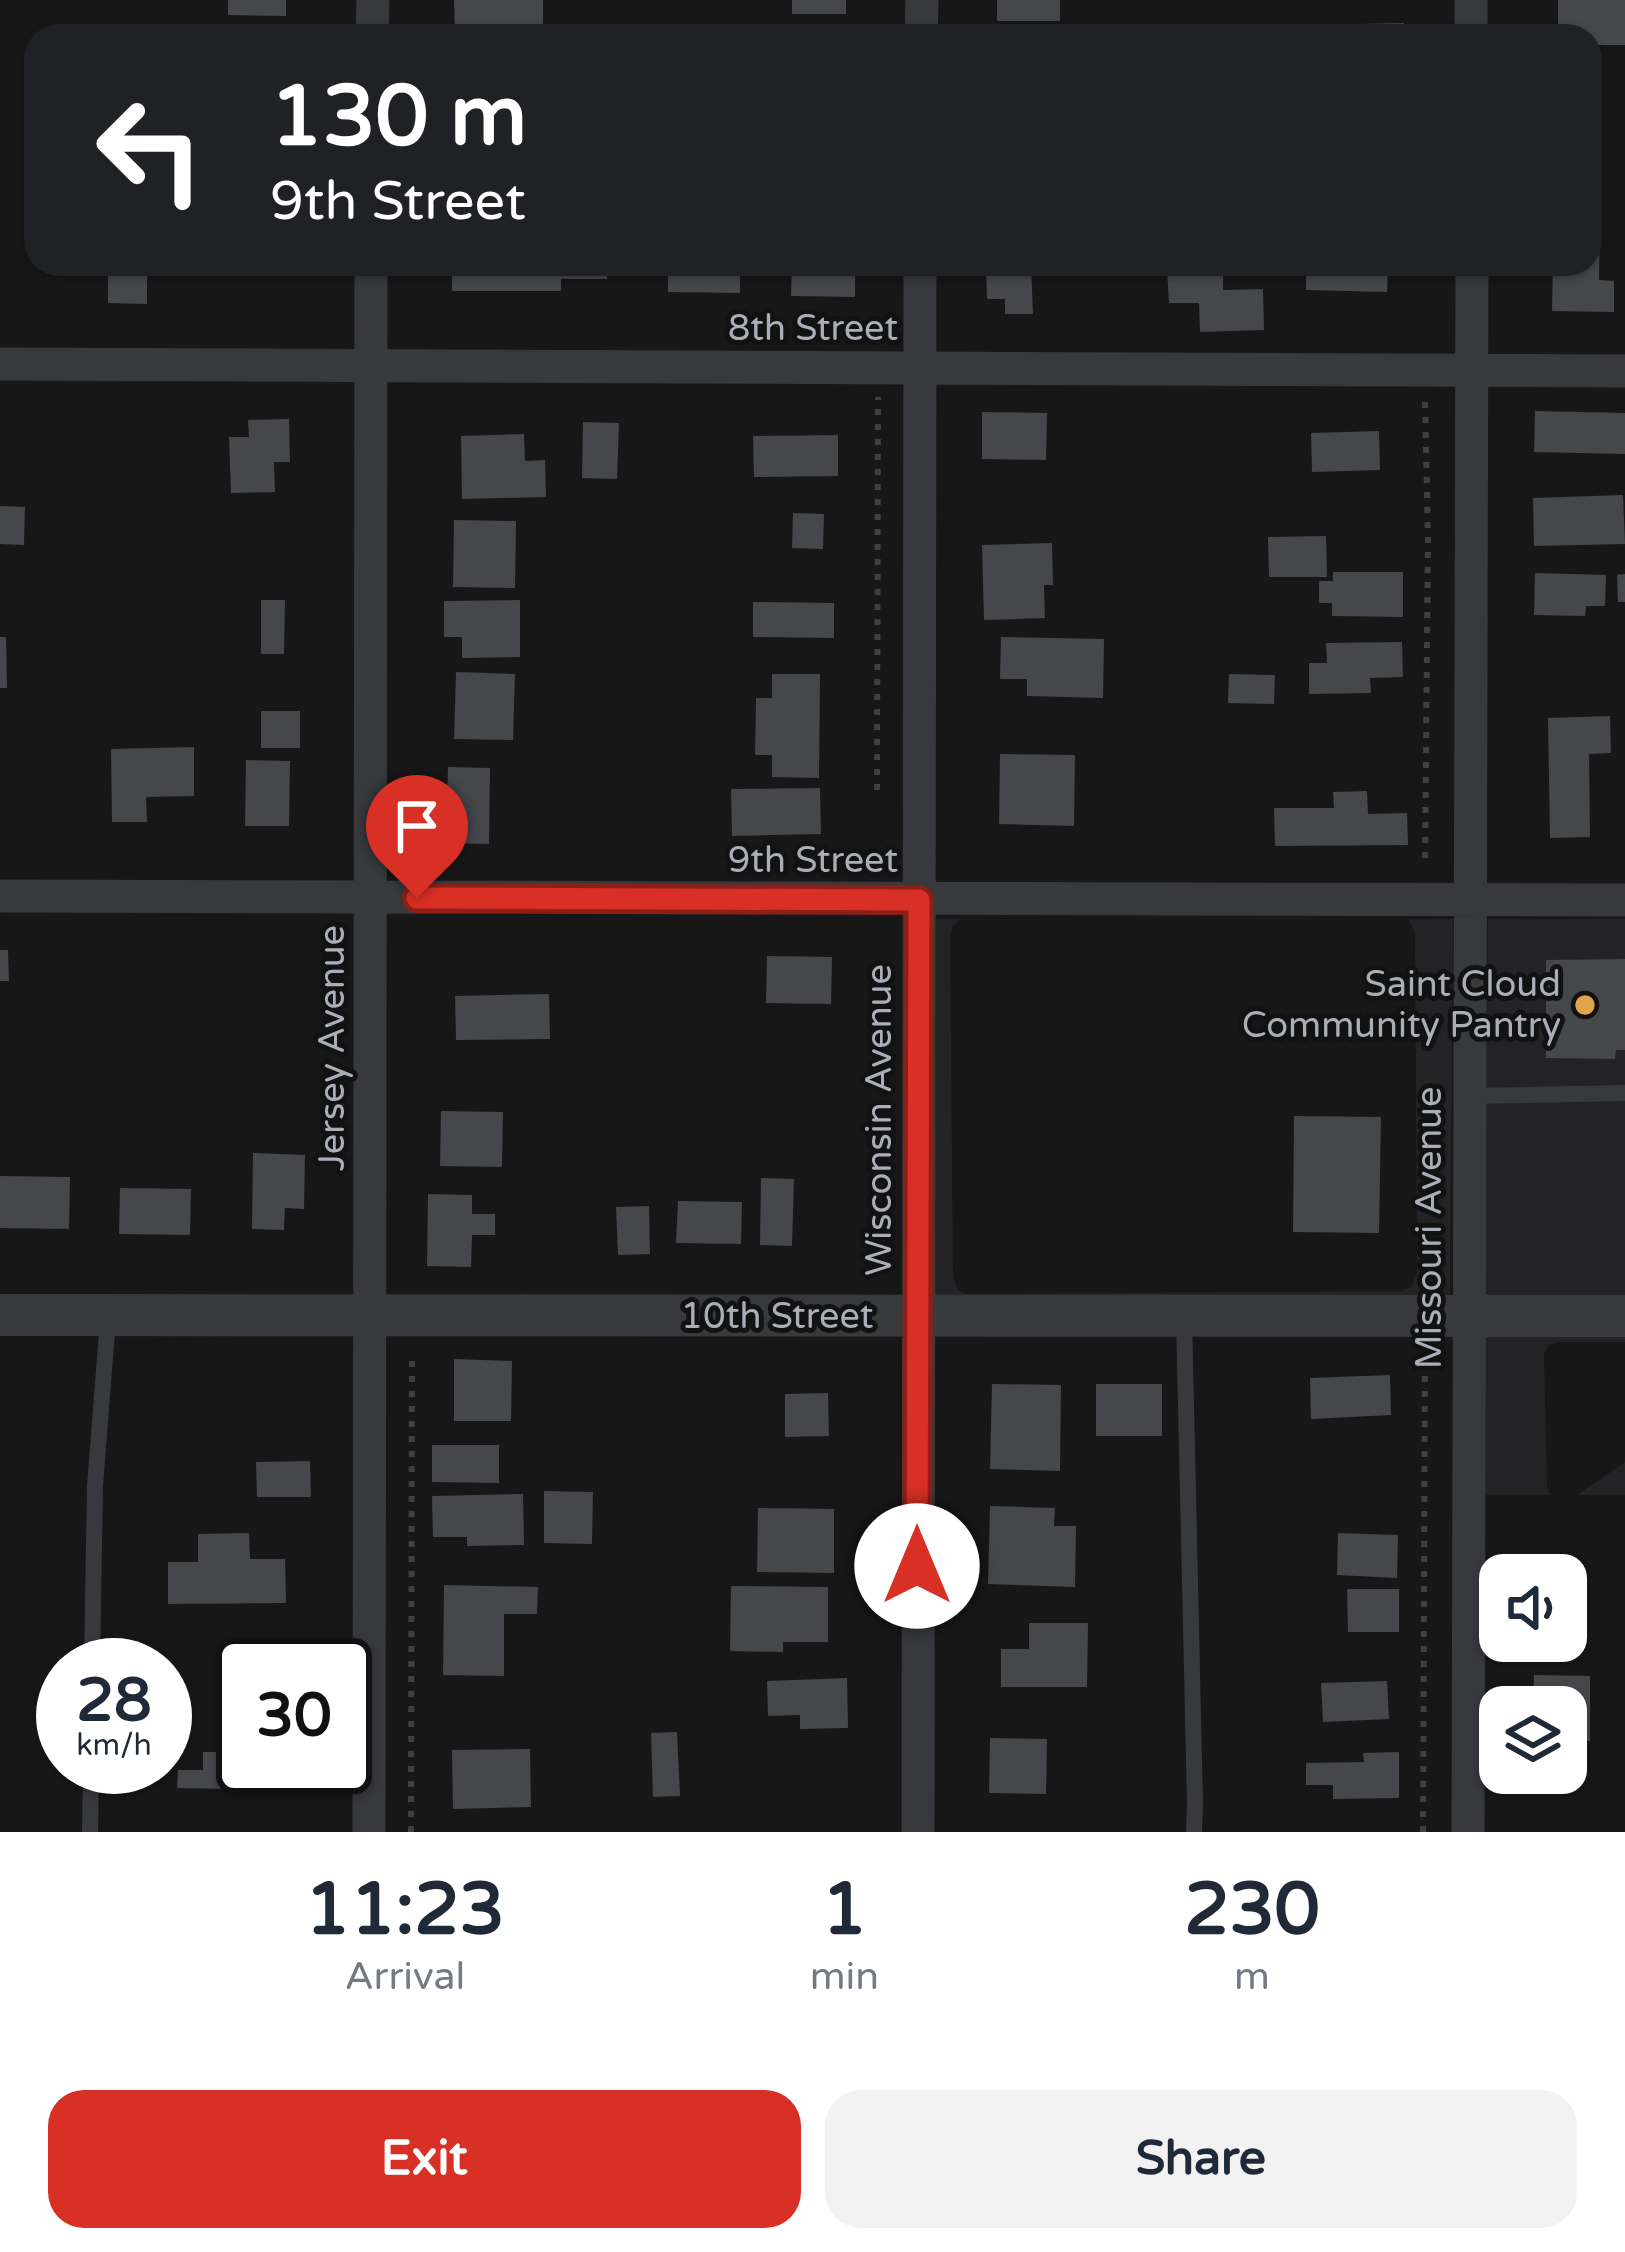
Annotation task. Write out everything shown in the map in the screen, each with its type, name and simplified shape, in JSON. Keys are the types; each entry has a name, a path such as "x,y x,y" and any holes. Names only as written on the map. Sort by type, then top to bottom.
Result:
{"street":[{"name":"Jersey Avenue","path":"370,1832 371,276"},
{"name":"Wisconsin Avenue","path":"918,1832 920,276"},
{"name":"Missouri Avenue","path":"1468,1832 1472,276"},
{"name":"8th Street","path":"0,364 1625,371"},
{"name":"9th Street","path":"0,896 1625,900"},
{"name":"10th Street","path":"0,1315 1625,1316"}],"lane":[{"path":"1469,1096 1625,1094"},
{"path":"92,1638 95,1486 108,1315"},
{"path":"1184,1316 1194,1832"},
{"path":"90,1832 91,1794"}],"path":[{"path":"877,367 877,790"},
{"path":"1424,371 1428,538 1425,866"},
{"path":"411,1832 412,1345"},
{"path":"1424,1832 1425,1349"}],"shaded area":[{"path":"936,919 1014,919 960,920 950,936 953,1277 958,1290 967,1294 1402,1291 1411,1287 1417,1273 1415,933 1408,919 1453,919 1450,1296 934,1297"},
{"path":"1488,919 1625,919 1625,1296 1484,1296"},
{"path":"1484,1335 1625,1335 1625,1342 1558,1342 1544,1354 1550,1495 1484,1495"},
{"path":"1625,1462 1625,1495 1577,1495"}],"building":[{"path":"228,0 286,0 286,16 228,15"},
{"path":"454,0 543,0 543,24 455,24"},
{"path":"792,0 846,0 846,14 792,14"},
{"path":"997,0 1060,0 1060,21 997,21"},
{"path":"1558,0 1625,0 1625,45 1602,45 1602,24 1558,24"},
{"path":"108,276 147,276 147,304 108,303"},
{"path":"452,276 607,276 561,279 561,291 452,291"},
{"path":"668,276 740,276 740,293 668,292"},
{"path":"792,276 855,276 855,297 791,296"},
{"path":"986,276 1031,276 1033,314 1005,314 1005,299 987,299"},
{"path":"1167,276 1223,276 1223,290 1263,289 1264,330 1200,332 1199,303 1169,303"},
{"path":"1306,276 1388,276 1387,292 1306,290"},
{"path":"1553,276 1599,276 1599,280 1614,281 1614,312 1552,311"},
{"path":"1535,411 1625,413 1625,454 1534,452"},
{"path":"982,412 1047,413 1046,460 982,459"},
{"path":"289,419 290,462 274,462 275,492 231,493 229,437 249,437 248,420"},
{"path":"583,422 619,423 617,479 582,478"},
{"path":"1379,431 1380,470 1312,472 1311,433"},
{"path":"524,434 525,461 545,460 546,497 462,499 461,436"},
{"path":"838,435 838,476 754,477 753,436"},
{"path":"1623,495 1625,544 1534,546 1533,498"},
{"path":"0,506 25,507 24,545 0,544"},
{"path":"793,513 824,514 823,549 792,548"},
{"path":"454,520 516,521 515,588 453,587"},
{"path":"1326,536 1327,577 1269,577 1268,537"},
{"path":"1052,543 1053,585 1044,585 1045,618 984,620 982,545"},
{"path":"1333,572 1403,572 1403,617 1332,616 1332,603 1319,603 1319,581 1333,581"},
{"path":"1535,573 1606,575 1605,606 1586,606 1585,616 1534,615"},
{"path":"1625,574 1625,602 1618,602 1617,575"},
{"path":"261,600 285,600 284,654 261,654"},
{"path":"520,600 520,657 462,658 462,637 444,637 444,601"},
{"path":"753,602 834,603 834,638 753,637"},
{"path":"0,637 6,637 7,688 0,688"},
{"path":"1001,637 1104,639 1103,698 1027,696 1027,679 1000,679"},
{"path":"1402,642 1403,677 1370,678 1371,693 1309,694 1309,663 1327,663 1326,643"},
{"path":"456,672 515,674 513,740 454,739"},
{"path":"772,674 820,674 819,778 772,777 772,755 755,755 756,698 772,698"},
{"path":"1229,674 1275,675 1274,704 1228,703"},
{"path":"261,711 300,711 300,748 261,748"},
{"path":"1610,716 1611,753 1589,754 1590,837 1550,838 1548,718"},
{"path":"194,747 194,796 146,797 147,822 112,822 111,749"},
{"path":"1000,754 1075,755 1074,826 999,824"},
{"path":"246,760 290,761 289,826 245,826"},
{"path":"448,767 490,768 489,844 446,843"},
{"path":"820,788 821,834 732,836 731,789"},
{"path":"1367,791 1368,814 1407,813 1408,845 1275,846 1274,808 1334,808 1333,792"},
{"path":"0,950 8,950 9,981 0,981"},
{"path":"767,956 832,957 831,1004 766,1003"},
{"name":"Saint Cloud Community Pantry","path":"1625,959 1625,1050 1616,1050 1615,1059 1546,1058 1546,960"},
{"path":"549,994 550,1039 456,1040 455,996"},
{"path":"441,1111 503,1112 502,1167 440,1166"},
{"path":"1294,1116 1381,1117 1379,1233 1293,1232"},
{"path":"253,1153 305,1155 304,1209 285,1208 284,1230 252,1229"},
{"path":"0,1176 70,1177 69,1229 0,1228"},
{"path":"761,1178 794,1179 792,1246 760,1245"},
{"path":"120,1188 191,1189 190,1235 119,1234"},
{"path":"428,1194 472,1195 472,1214 495,1214 495,1235 472,1235 471,1267 427,1266"},
{"path":"678,1201 742,1202 741,1244 676,1243"},
{"path":"649,1206 650,1254 618,1255 616,1207"},
{"path":"454,1359 512,1361 511,1421 454,1421"},
{"path":"1390,1375 1391,1415 1311,1419 1310,1378"},
{"path":"992,1384 1061,1385 1060,1471 990,1469"},
{"path":"1096,1384 1162,1384 1162,1436 1096,1436"},
{"path":"828,1393 829,1436 785,1437 785,1394"},
{"path":"432,1445 499,1445 499,1483 432,1482"},
{"path":"310,1461 311,1497 257,1497 256,1462"},
{"path":"544,1491 593,1492 592,1544 544,1543"},
{"path":"523,1494 524,1545 467,1546 467,1537 433,1537 432,1496"},
{"path":"990,1506 1055,1508 1054,1526 1076,1526 1075,1587 988,1584"},
{"path":"758,1508 834,1509 834,1573 757,1572"},
{"path":"249,1533 250,1559 285,1559 286,1603 168,1604 168,1562 198,1562 198,1534"},
{"path":"1338,1533 1398,1535 1397,1578 1337,1575"},
{"path":"444,1585 538,1587 537,1614 504,1614 504,1676 443,1675"},
{"path":"731,1586 828,1587 828,1642 783,1642 783,1652 730,1651"},
{"path":"1347,1589 1399,1589 1399,1632 1348,1632"},
{"path":"1029,1623 1088,1623 1087,1687 1001,1687 1001,1649 1029,1649"},
{"path":"1534,1675 1590,1676 1590,1741 1587,1686 1534,1686"},
{"path":"847,1678 848,1728 800,1729 800,1715 768,1716 767,1681"},
{"path":"1387,1681 1389,1719 1323,1722 1321,1683"},
{"path":"677,1732 680,1796 653,1797 651,1733"},
{"path":"990,1738 1047,1739 1046,1794 989,1793"},
{"path":"530,1749 531,1807 453,1809 452,1750"},
{"path":"203,1752 216,1752 216,1789 192,1788 192,1770 203,1770"},
{"path":"1399,1752 1399,1798 1333,1799 1333,1785 1306,1785 1306,1763 1364,1762 1363,1753"}],"place":[{"name":"Saint Cloud Community Pantry","path":"1585,1005"}],"route":[{"path":"417,898 919,900 917,1566"}]}
